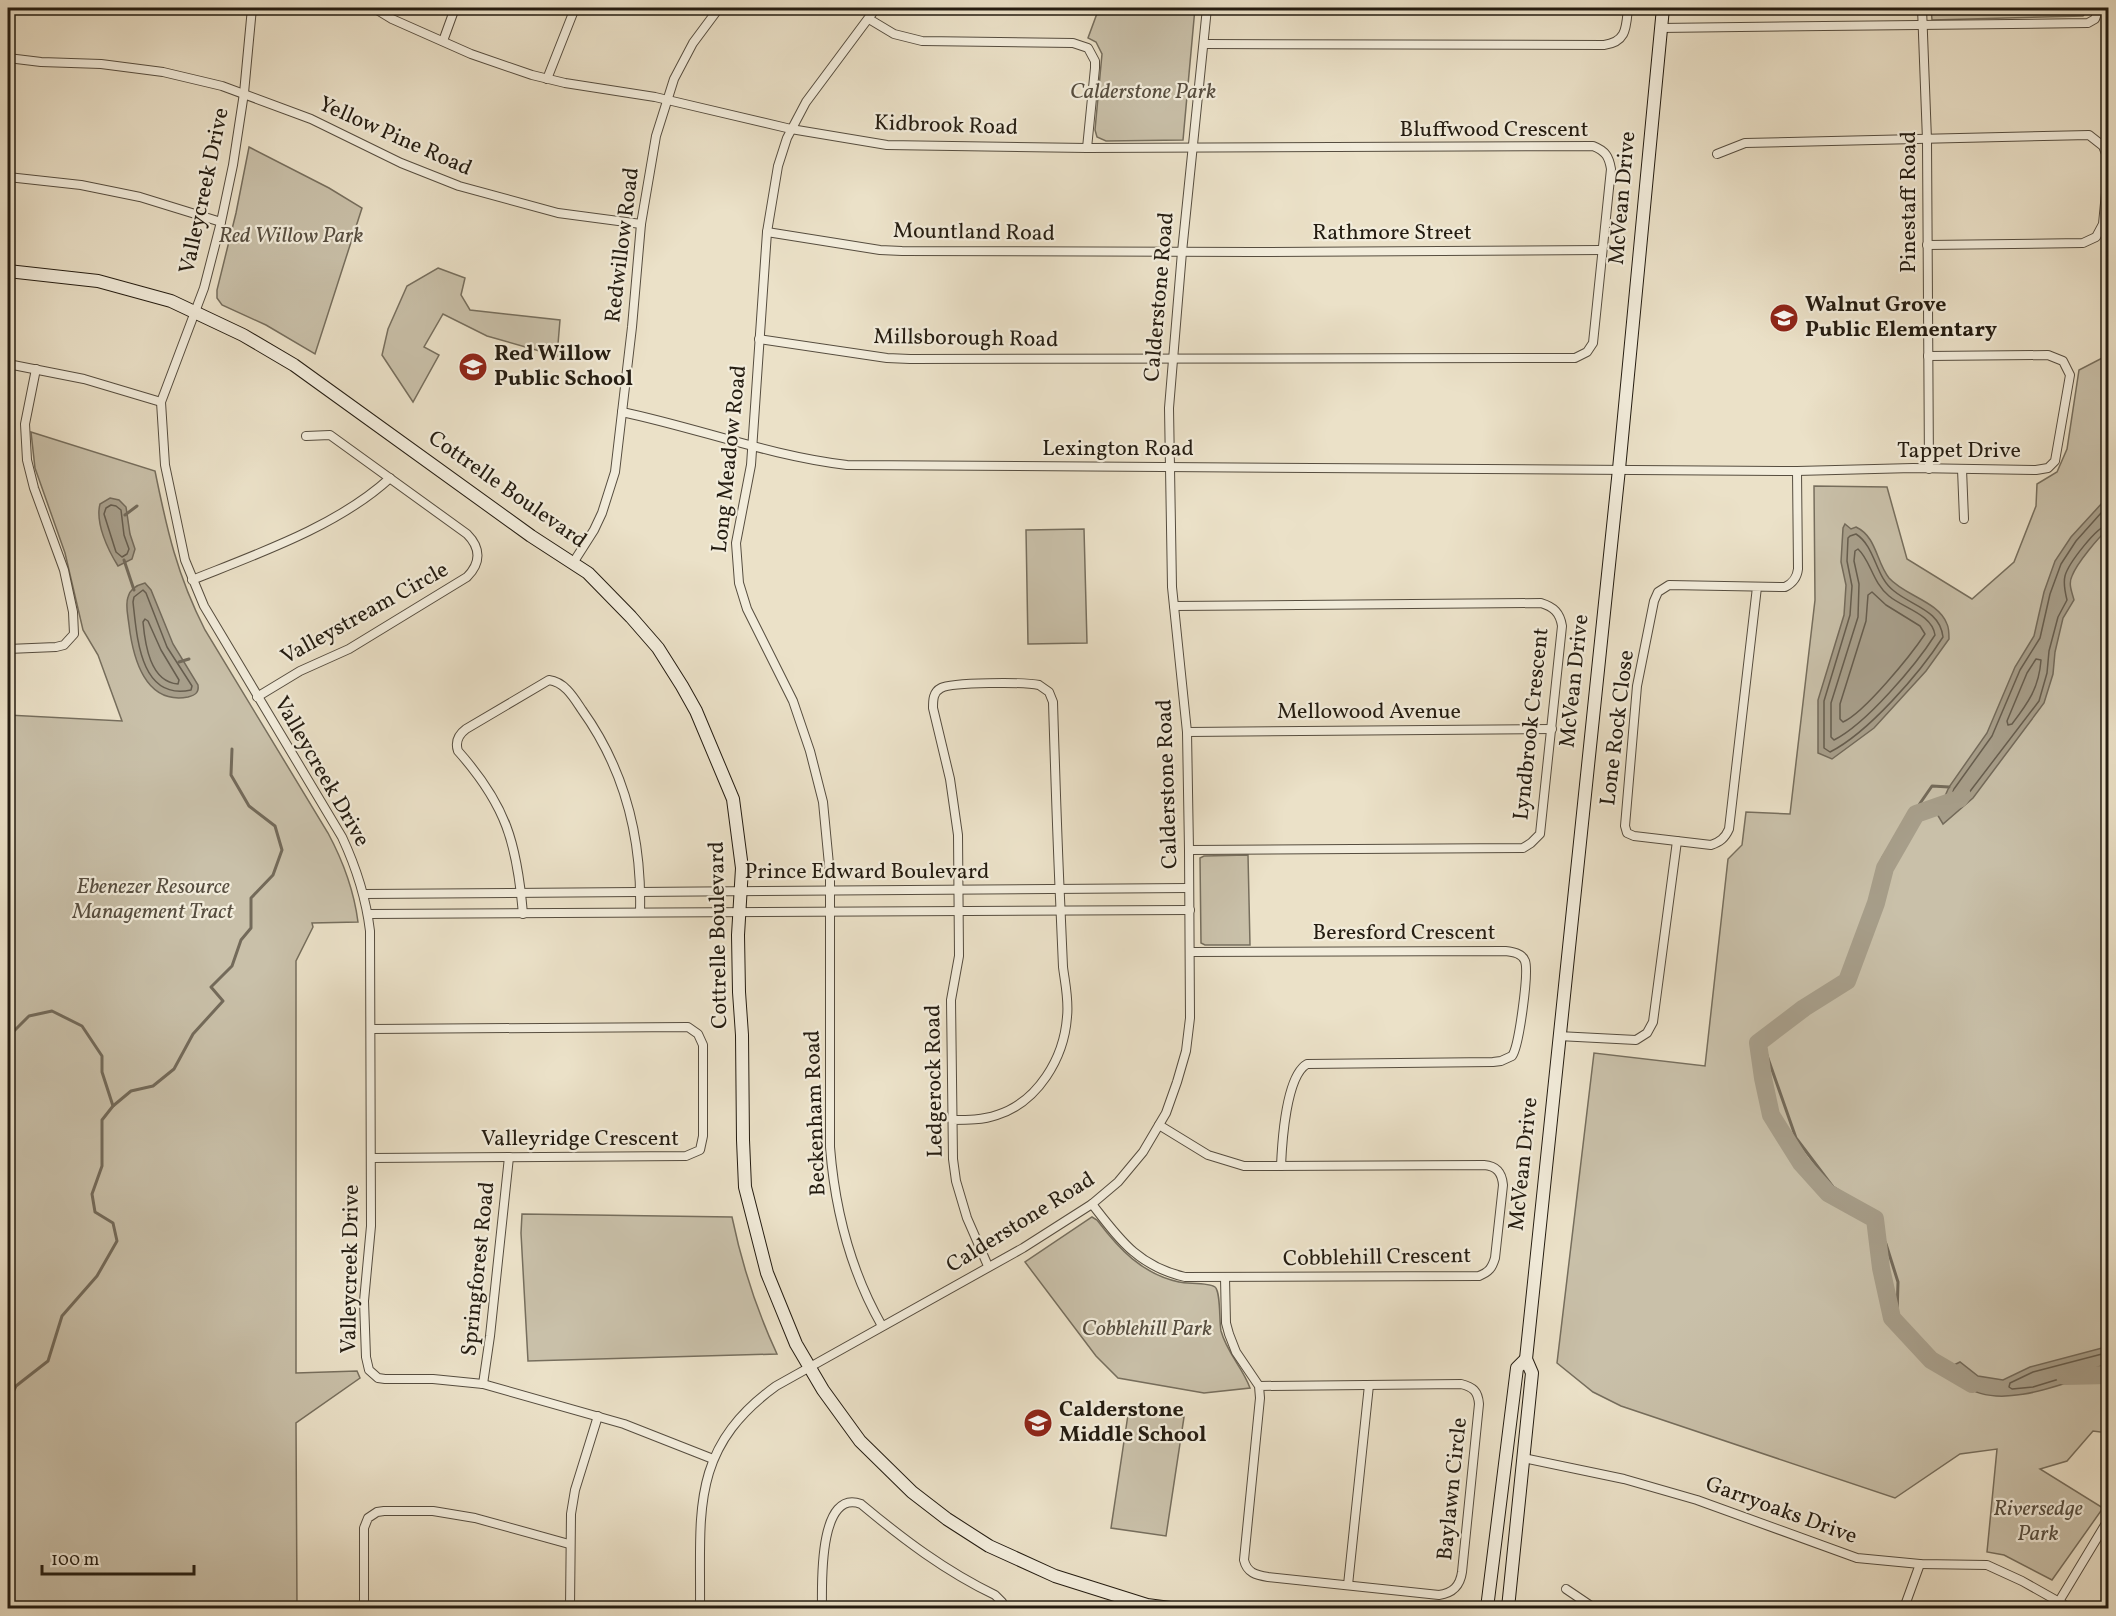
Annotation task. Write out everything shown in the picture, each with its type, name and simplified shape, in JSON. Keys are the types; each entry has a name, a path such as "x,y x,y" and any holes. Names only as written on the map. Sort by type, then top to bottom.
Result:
{"main road":[{"name":"McVean Drive","path":"1508,1608 1532,1373 1526,1359 1619,469 1663,8"},
{"name":"Cottrelle Boulevard","path":"8,271 98,281 163,298 253,340 294,365 531,536 588,573 646,633 671,668 696,711 733,799 741,851 739,992 745,1187 761,1254 772,1288 796,1344 838,1413 861,1441 905,1486 947,1519 982,1542 1014,1558 1122,1603 1170,1608"},
{"name":"McVean Drive","path":"1487,1608 1517,1368 1526,1359"}],"street":[{"name":"Valleycreek Drive","path":"252,8 244,93 233,165 221,222 204,288 161,402 165,465 180,543 192,580 212,623 342,837 364,894 370,931 371,1226 364,1301 368,1366 375,1376 385,1379 433,1379 483,1384 598,1416 657,1436 712,1459"},
{"name":"Kidbrook Road","path":"374,8 392,19 500,65 547,79 666,100 790,129 887,145 1193,148"},
{"path":"443,41 455,8"},
{"path":"547,79 575,8"},
{"name":"Redwillow Road","path":"573,563 594,530 608,499 617,458 641,224 656,136 674,79 693,43 719,8"},
{"name":"Long Meadow Road","path":"831,891 824,811 810,751 784,682 749,616 739,583 736,543 751,465 767,232 778,166 790,129 806,102 876,8"},
{"name":"Calderstone Road","path":"700,1608 701,1509 712,1459 729,1432 753,1404 776,1386 1023,1248 1092,1204 1130,1169 1159,1125 1178,1082 1186,1051 1190,1018 1190,888 1187,732 1174,606 1169,401 1207,8"},
{"path":"1204,44 1604,45 1613,44 1624,34 1628,8"},
{"name":"Pinestaff Road","path":"1922,8 1927,140 1929,469"},
{"path":"1660,28 2088,23 2095,19 2099,8"},
{"path":"869,19 894,34 922,41 1073,43 1088,48 1093,54 1095,68 1087,148"},
{"name":"Yellow Pine Road","path":"8,58 41,62 101,64 163,72 244,93 311,118 401,163 459,186 558,213 641,224"},
{"path":"1717,154 1745,143 2089,135 2103,146 2109,159"},
{"name":"Bluffwood Crescent","path":"1172,360 1579,357 1587,352 1593,343 1611,170 1606,154 1593,146 1193,148"},
{"path":"1927,245 2083,243 2096,237 2103,224 2109,172"},
{"path":"8,177 66,183 113,192 166,204 221,222"},
{"name":"Mountland Road","path":"767,232 880,250 1182,252"},
{"name":"Rathmore Street","path":"1182,252 1602,250"},
{"name":"Millsborough Road","path":"759,339 887,358 1172,360"},
{"name":"Tappet Drive","path":"1619,469 2036,470 2048,468 2055,461 2070,375 2063,361 2048,355 1928,356"},
{"path":"8,364 84,379 161,402"},
{"path":"8,649 56,647 64,645 74,634 73,612 64,570 34,488 27,460 25,424 36,369"},
{"name":"Lexington Road","path":"622,412 678,424 797,458 847,465 1619,469"},
{"name":"Valleystream Circle","path":"257,697 300,671 349,649 467,577 478,559 475,542 330,435 306,436"},
{"path":"1962,469 1964,519"},
{"name":"Lone Rock Close","path":"1757,587 1729,829 1722,840 1711,845 1634,836 1627,833 1624,826 1637,687 1654,601 1658,592 1669,585 1785,587 1794,580 1797,575 1797,471"},
{"path":"192,580 311,530 378,490 390,478"},
{"name":"Lyndbrook Crescent","path":"1174,606 1541,603 1550,605 1561,617 1562,626 1540,834 1532,843 1523,848 1189,850"},
{"path":"523,914 515,850 504,817 489,789 458,752 456,745 459,735 466,729 549,680 560,683 574,698 613,761 634,827 641,875 640,912"},
{"name":"Ledgerock Road","path":"988,1266 974,1237 960,1198 953,1159 951,1000 959,956 960,911 956,816 950,778 933,708 935,693 945,686 1039,685 1052,697 1060,890"},
{"name":"Mellowood Avenue","path":"1187,732 1552,729"},
{"path":"1558,1036 1636,1040 1647,1033 1653,1022 1677,841"},
{"name":"Prince Edward Boulevard","path":"364,894 1190,888"},
{"path":"952,1120 989,1118 1015,1108 1037,1089 1053,1064 1063,1041 1067,1015 1060,890"},
{"name":"Beckenham Road","path":"831,891 830,1147 832,1173 847,1246 857,1274 882,1326"},
{"name":"Prince Edward Boulevard","path":"368,914 1190,910"},
{"name":"Beresford Crescent","path":"1190,952 1505,951 1520,954 1525,960 1526,972 1518,1043 1512,1056 1493,1062 1306,1064 1301,1067 1294,1078 1283,1129 1281,1166"},
{"name":"Valleyridge Crescent","path":"370,1029 684,1026 693,1029 703,1045 703,1136 701,1147 695,1153 686,1156 371,1158"},
{"name":"Cobblehill Crescent","path":"1092,1204 1124,1244 1148,1264 1170,1274 1185,1277 1479,1276 1492,1268 1496,1258 1503,1185 1501,1174 1494,1167 1484,1165 1244,1166 1208,1155 1159,1125"},
{"name":"Springforest Road","path":"483,1384 509,1157"},
{"path":"1225,1278 1226,1323 1229,1334 1236,1352 1259,1386"},
{"name":"Baylawn Circle","path":"1461,1384 1469,1386 1478,1396 1479,1404 1460,1582 1451,1592 1446,1594 1348,1586 1256,1575 1249,1572 1245,1565 1244,1549 1259,1414 1259,1386 1461,1384"},
{"path":"1348,1586 1369,1385"},
{"path":"570,1608 571,1514 575,1490 598,1416"},
{"name":"Garryoaks Drive","path":"1523,1458 1624,1479 1697,1500 1857,1558 1987,1565 2022,1581 2057,1605 2070,1608"},
{"path":"822,1608 823,1550 826,1536 831,1520 848,1503 854,1502 861,1504 934,1561 994,1595 1005,1608"},
{"path":"364,1608 365,1521 377,1512 433,1511 460,1515 569,1544"},
{"path":"2057,1605 2109,1520"},
{"path":"1904,1608 1920,1563"},
{"path":"1566,1589 1594,1608"}],"green space":[{"name":"Calderstone Park","path":"1099,8 1195,8 1183,140 1106,141 1097,137 1095,130 1102,54 1096,42 1088,38"},
{"path":"1931,8 2090,8 2083,16 1932,20"},
{"name":"Red Willow Park","path":"249,147 329,188 362,208 315,354 266,325 222,305 217,298"},
{"path":"438,268 465,278 461,295 470,310 560,320 557,356 487,336 443,314 424,347 439,355 413,402 382,355 388,329 407,286"},
{"name":"Riversedge Park","path":"2108,355 2108,1433 2093,1431 2067,1461 2040,1469 2103,1508 2052,1580 2004,1555 1987,1552 1997,1449 1960,1454 1895,1498 1621,1406 1593,1392 1557,1363 1594,1053 1705,1066 1728,859 1742,845 1746,812 1790,814 1815,600 1814,486 1887,487 1907,559 1972,599 2014,562 2036,506 2037,484 2057,472 2067,449 2079,370"},
{"name":"Ebenezer Resource Management Tract","path":"31,432 155,471 174,552 195,610 328,833 343,865 354,899 358,922 312,923 313,927 296,961 296,1373 357,1371 360,1378 296,1423 297,1608 8,1608 8,715 122,721 98,655 83,630 65,553 35,468"},
{"path":"1084,529 1087,643 1028,644 1026,530"},
{"path":"1248,855 1250,945 1205,945 1201,943 1200,858"},
{"path":"522,1214 732,1217 750,1287 777,1354 528,1361"},
{"name":"Cobblehill Park","path":"1092,1217 1132,1259 1143,1267 1179,1282 1208,1284 1215,1287 1218,1295 1221,1331 1250,1388 1204,1393 1118,1378 1096,1356 1025,1262"},
{"path":"1129,1408 1184,1417 1166,1536 1111,1528"}],"water":[{"path":"110,498 119,500 126,507 135,549 132,559 118,566 107,544 99,519 100,504"},
{"path":"2103,502 2108,510 2108,529 2083,558 2071,579 2074,600 2063,618 2055,652 2053,674 2044,703 1973,798 1943,824 1937,814 1949,787 1987,733 2015,667 2034,636 2044,592 2055,561 2071,537"},
{"path":"1845,524 1851,529 1856,527 1868,537 1889,578 1943,616 1948,627 1949,639 1926,671 1874,728 1832,759 1818,753 1818,700 1844,615 1846,585 1841,562"},
{"path":"145,583 151,590 173,644 198,685 193,695 173,698 161,694 151,686 138,664 131,638 127,603 132,590"},
{"path":"2102,1348 2108,1349 2108,1369 2055,1387 2015,1395 1996,1396 1979,1393 1959,1381 1950,1367 1960,1362 1978,1376 2003,1380 2030,1367"}],"waterway":[{"path":"125,515 137,506"},
{"path":"124,560 134,590"},
{"path":"179,662 189,659"},
{"path":"8,1402 16,1386 48,1361 62,1316 97,1276 117,1241 113,1223 95,1212 92,1194 102,1166 102,1120 113,1106 131,1091 153,1086 174,1069 193,1034 223,1001 211,987 232,966 241,940 251,928 251,898 273,875 282,850 275,826 249,806 231,775 232,749"},
{"path":"1949,787 1932,786 1883,857 1880,900 1868,943 1852,971 1824,996 1788,1015 1770,1032 1764,1047 1796,1138 1833,1187 1868,1210 1886,1244 1898,1282 1897,1317 1906,1329 1950,1367"},
{"path":"1962,795 1959,799 1916,814 1885,868 1876,903 1847,981 1804,1008 1758,1043 1771,1115 1801,1163 1828,1193 1875,1219 1881,1268 1892,1318 1931,1360 1972,1384"},
{"path":"8,1037 29,1016 52,1011 82,1026 102,1056 102,1072 113,1106"},
{"path":"2065,1376 2108,1375"}],"place":[{"name":"Walnut Grove Public Elementary","path":"1784,318"},
{"name":"Red Willow Public School","path":"473,367"},
{"name":"Calderstone Middle School","path":"1038,1423"}]}
